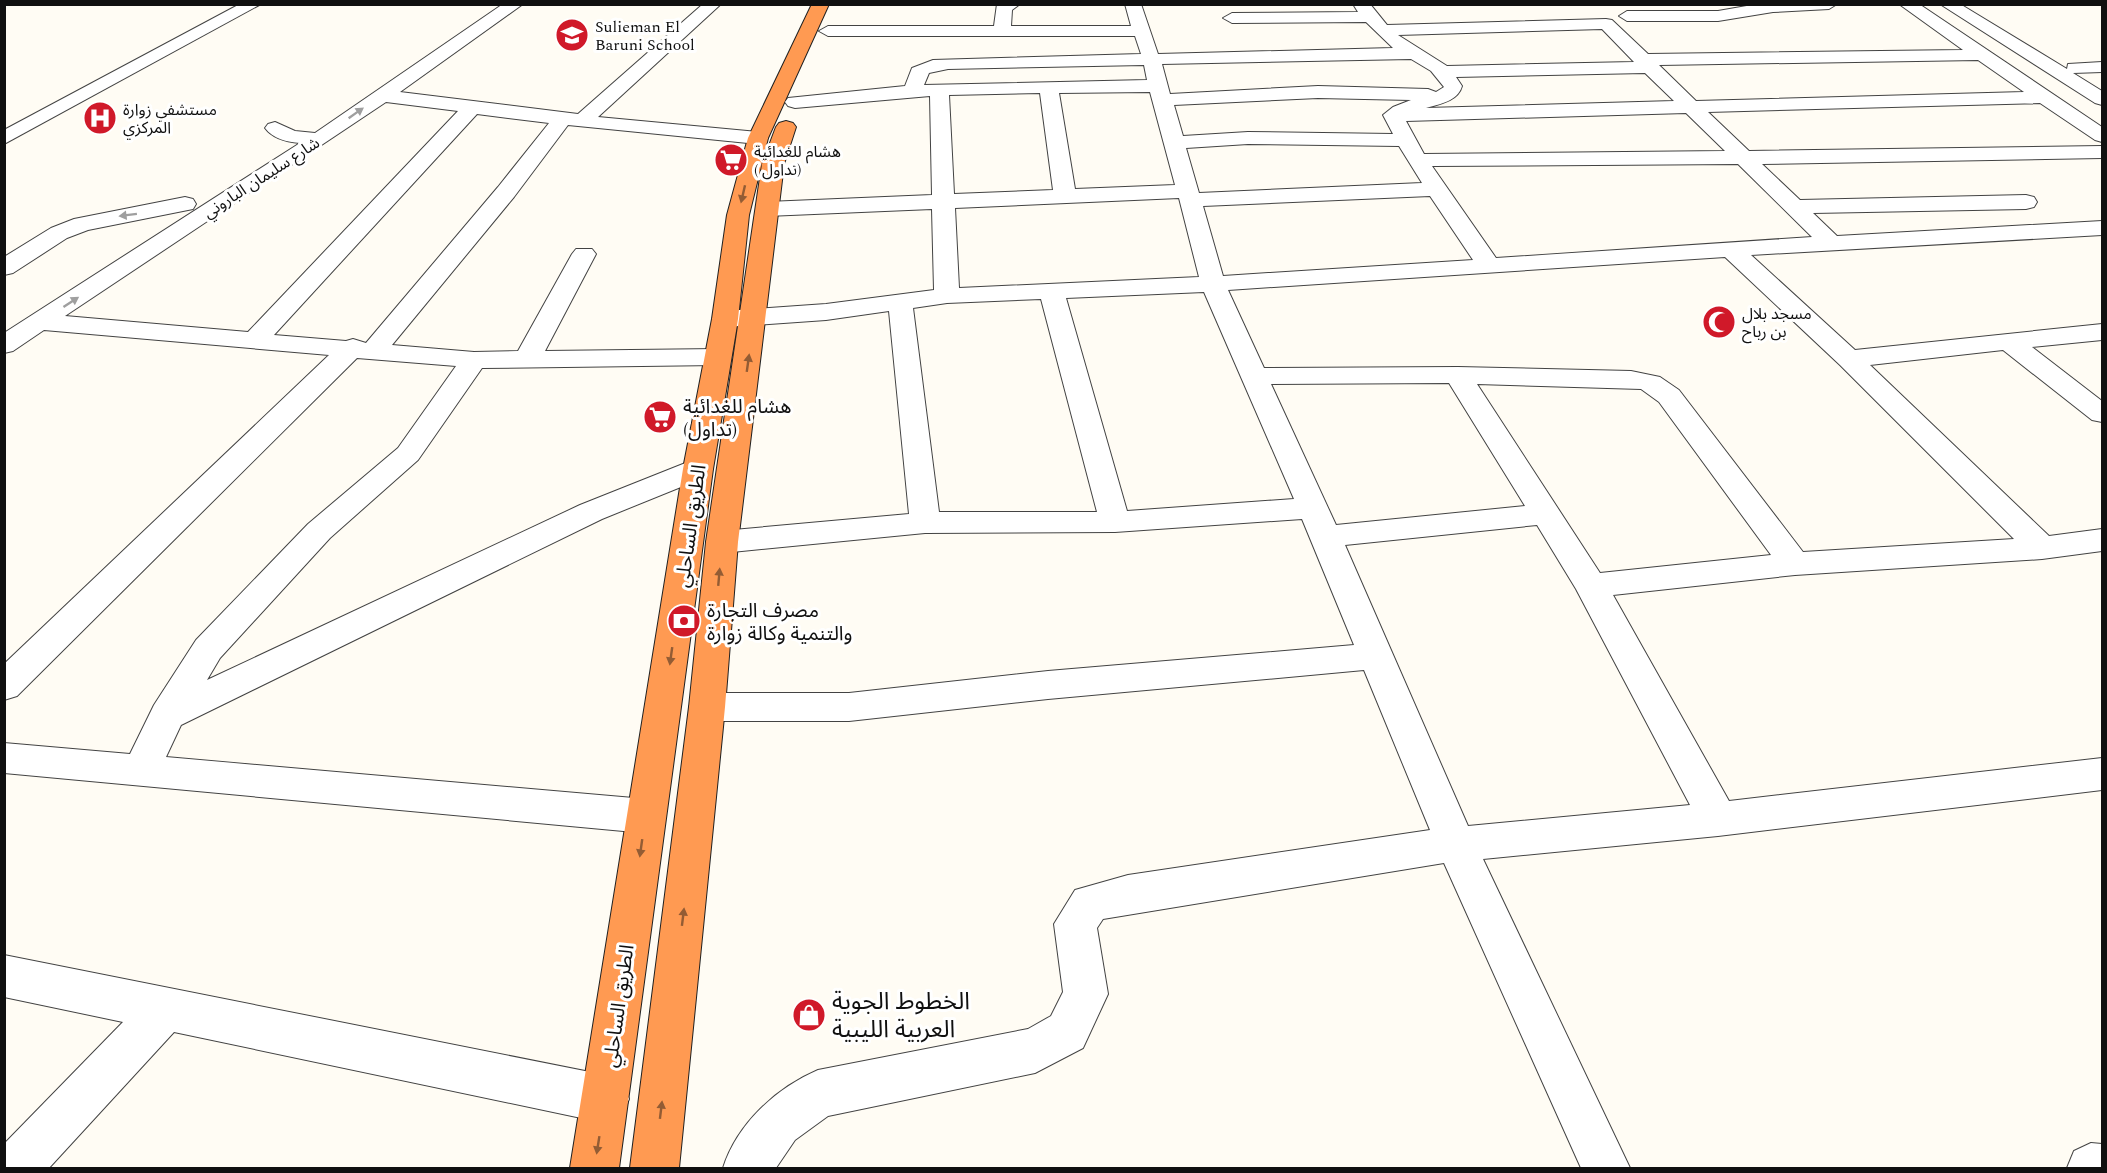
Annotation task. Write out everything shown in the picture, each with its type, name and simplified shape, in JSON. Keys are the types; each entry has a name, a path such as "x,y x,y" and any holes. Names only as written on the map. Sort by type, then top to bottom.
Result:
{"highway":[{"name":"الطريق الساحلي","path":"594,1168 698,469 718,357 739,319 767,209 777,149 830,13"},
{"name":"الطريق الساحلي","path":"654,1168 707,707 723,542 739,319 738,215 758,138 806,31 830,13"}],"street":[{"path":"4,138 253,4"},
{"name":"شارع سليمان الباروني","path":"4,322 185,204 283,132 494,4"},
{"name":"شارع سليمان الباروني","path":"4,345 319,140 515,4"},
{"path":"4,686 364,349 572,120 713,4"},
{"path":"1002,32 1004,7 1012,4"},
{"path":"1606,24 1621,10 1718,16 1782,6 1829,4"},
{"path":"1907,4 2103,136"},
{"path":"1948,4 2103,99"},
{"path":"1972,4 2103,84"},
{"path":"830,13 1002,32 1149,56 1259,94 1318,92 1445,96"},
{"path":"1371,17 1415,53 1444,72 1454,89 1445,96 1406,106 1393,115"},
{"path":"1232,18 1371,17 1606,24 1695,108 1831,243"},
{"path":"1922,38 1956,37"},
{"path":"1838,39 1834,40 1856,57"},
{"path":"914,92 915,75 919,70 948,63 1149,56 1415,53"},
{"path":"1444,72 1856,57 1982,55"},
{"path":"795,102 939,89 1049,87 1149,56"},
{"path":"1149,56 1213,284 1456,844 1606,1168"},
{"path":"2075,68 2103,67"},
{"path":"1049,87 1065,195"},
{"path":"939,89 947,296"},
{"path":"1248,138 1236,125 1241,105 1259,94"},
{"path":"382,96 471,109 758,138"},
{"path":"1393,115 2044,97"},
{"path":"256,339 471,109"},
{"path":"1393,115 1417,160 1489,266"},
{"path":"283,132 319,140"},
{"path":"1174,143 1248,138 1405,140"},
{"path":"1417,160 1964,156 2103,152"},
{"path":"1964,156 2063,229"},
{"path":"767,209 1065,195 1189,195 1437,189"},
{"path":"1795,207 2026,202"},
{"path":"4,268 59,233 76,226 185,204"},
{"path":"739,319 826,312 947,296 1213,284 1831,243 2103,228"},
{"path":"1731,250 1849,359 2042,548"},
{"path":"528,358 584,254"},
{"path":"1050,290 1115,522"},
{"path":"900,301 925,523"},
{"path":"40,322 256,339 474,360 718,357"},
{"path":"1849,359 2103,332"},
{"path":"2007,341 2103,414"},
{"path":"140,772 167,715 208,649 319,531 408,454 474,360"},
{"path":"1254,376 1458,375 1631,379 1650,383 1669,396 1795,564"},
{"path":"1458,375 1590,586 1718,819"},
{"path":"167,715 591,512 698,469"},
{"path":"723,542 925,523 1318,523 1545,514"},
{"path":"1590,586 1795,564 2042,548 2103,540"},
{"path":"707,707 849,707 1048,685 1375,656"},
{"path":"4,758 645,816"},
{"path":"747,1168 778,1123 818,1094 1035,1050 1067,1032 1086,994 1075,924 1090,903 1128,894 1456,844 1718,819 2103,774"},
{"path":"4,976 605,1099"},
{"path":"16,1168 167,1008"},
{"path":"2091,1168 2103,1168"}],"place":[{"name":"Sulieman El Baruni School","path":"572,35"},
{"name":"مستشفي زوارة المركزي","path":"100,118"},
{"name":"هشام للغدائية ( تداول)","path":"731,160"},
{"name":"مسجد بلال بن رباح","path":"1719,322"},
{"name":"هشام للغدائية (تداول)","path":"660,417"},
{"name":"مصرف التجارة والتنمية وكالة زوارة","path":"684,621"},
{"name":"الخطوط الجوية العربية الليبية","path":"809,1015"}]}
